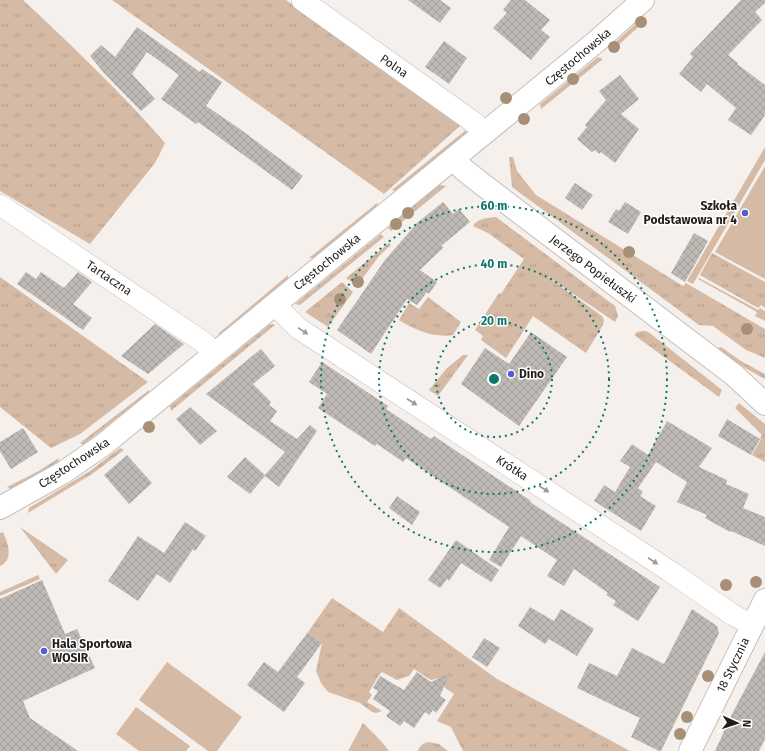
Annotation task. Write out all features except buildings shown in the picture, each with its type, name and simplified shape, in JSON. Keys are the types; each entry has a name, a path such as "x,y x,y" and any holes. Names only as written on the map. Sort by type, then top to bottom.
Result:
{"main road":[{"name":"Częstochowska","path":"0,508 64,472 88,456 147,410 609,31 643,0"},
{"name":"Jerzego Popiełuszki","path":"454,159 463,170 734,375 765,404"},
{"name":"Jerzego Popiełuszki","path":"734,375 765,389"},
{"name":"18 Stycznia","path":"690,751 765,600"}],"street":[{"name":"Polna","path":"302,0 472,121 484,133"},
{"name":"Tartaczna","path":"0,205 203,342 215,354"},
{"name":"Krótka","path":"275,305 298,328 664,568 733,616 752,625"}],"green space":[{"path":"0,0 23,0 114,87 165,143 155,163 90,244 0,191"},
{"path":"112,0 286,0 461,125 384,194"},
{"path":"642,18 646,20 613,50 611,46"},
{"path":"598,57 603,59 541,109 540,104"},
{"path":"466,130 467,133 395,191 392,190"},
{"path":"765,147 765,160 693,284 687,281"},
{"path":"509,157 513,157 517,171 536,195 683,286 686,283 765,329 765,358 746,350 713,326 699,325 512,187"},
{"path":"765,166 765,279 715,252"},
{"path":"441,185 446,186 391,231 388,228 435,187"},
{"path":"377,203 378,206 313,258 309,258"},
{"path":"496,217 615,306 618,316 615,322 541,272 602,316 604,320 603,325 586,353 533,316 506,358 481,340 483,336 475,330 499,293 501,294 524,259 488,233 473,226 477,221"},
{"path":"381,234 384,237 300,305 295,304"},
{"path":"389,243 391,245 379,256 357,286 346,278"},
{"path":"712,253 765,282 765,308 761,305 758,308 700,275"},
{"path":"288,275 288,279 221,334 218,334"},
{"path":"0,277 148,382 80,434 51,448 0,407"},
{"path":"699,278 758,310 760,308 765,311 765,321 755,316 757,312 698,279"},
{"path":"342,282 353,292 328,327 305,312"},
{"path":"428,297 461,322 453,335 446,336 432,334 412,327 399,320 409,303 419,309"},
{"path":"269,325 275,325 171,411 170,406"},
{"path":"646,331 651,334 722,390 719,397 634,335 637,332"},
{"path":"721,347 741,361 765,374 765,379 731,360 716,349"},
{"path":"463,355 468,355 438,396 429,390 446,369"},
{"path":"149,390 149,393 83,445 80,443"},
{"path":"739,403 765,424 765,462 752,455 762,435 735,408"},
{"path":"120,448 124,450 92,474 28,513 29,508 90,471"},
{"path":"59,458 57,465 13,490 7,487 37,472"},
{"path":"20,527 68,560 56,574"},
{"path":"3,532 9,551 7,560 0,566 0,533"},
{"path":"38,575 40,579 0,596 0,592"},
{"path":"332,598 383,632 399,608 497,679 630,751 463,751 451,727 437,721 454,694 445,688 443,681 439,678 431,680 414,669 409,676 397,680 382,672 379,675 369,692 372,695 367,702 382,711 376,713 372,712 360,703 328,692 321,683 316,671 322,643 308,632"},
{"path":"167,662 242,717 217,751 208,751 139,700"},
{"path":"136,707 190,746 186,751 139,751 116,734"},
{"path":"363,723 381,741 389,751 348,751"},
{"path":"429,742 439,744 448,751 418,751 422,745"}],"place":[{"name":"Szkoła Podstawowa nr 4","path":"745,213"},
{"name":"Dino","path":"511,374"},
{"name":"Hala Sportowa WOSIR","path":"44,651"}]}
